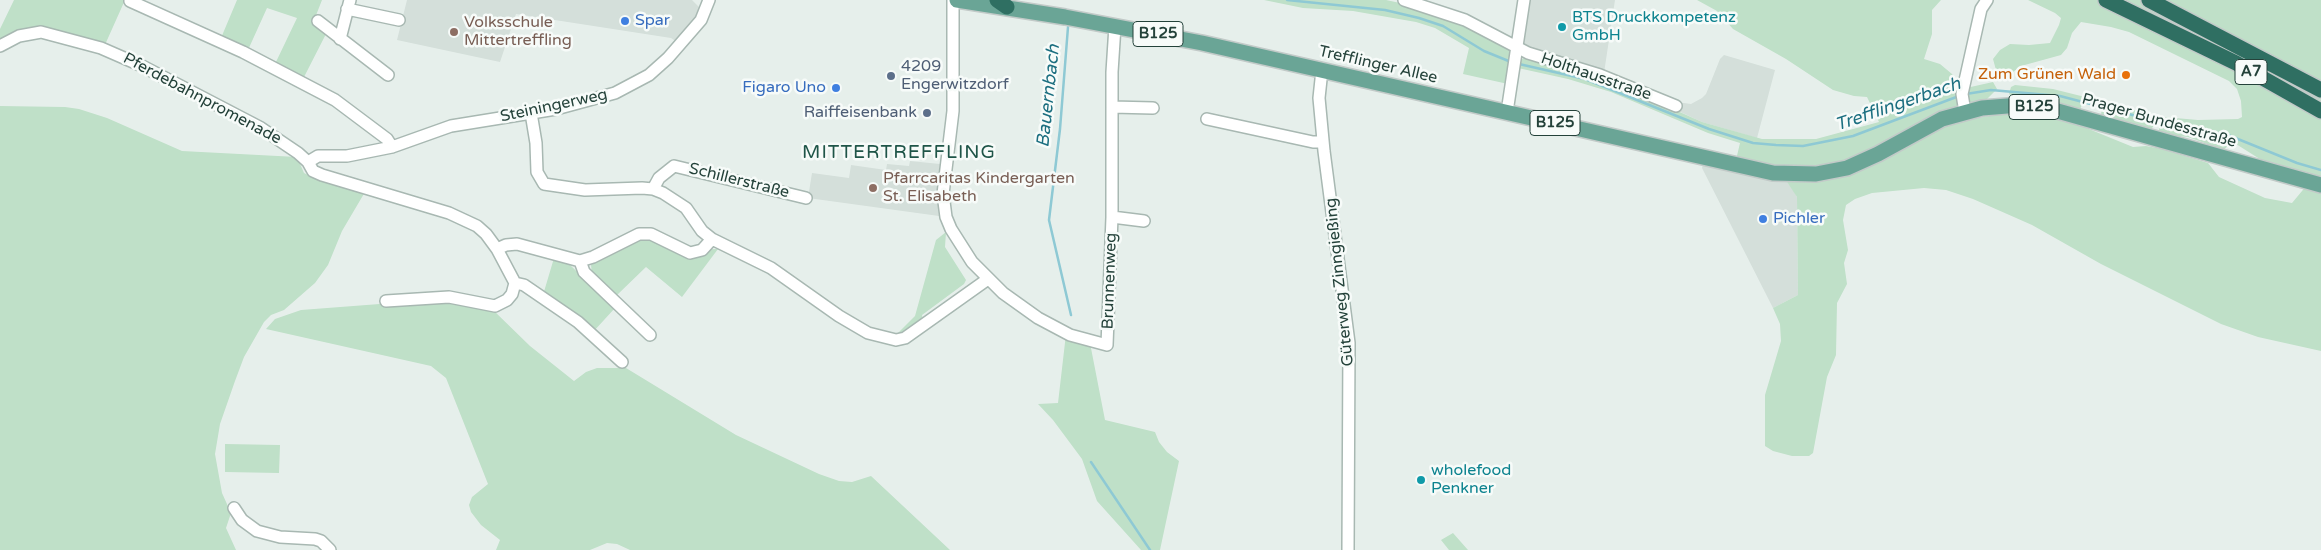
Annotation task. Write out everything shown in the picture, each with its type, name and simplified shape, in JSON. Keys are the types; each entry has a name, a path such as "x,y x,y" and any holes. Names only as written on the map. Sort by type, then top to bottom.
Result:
{"highway":[{"name":"A7","path":"2106,0 2181,35 2321,111"},
{"name":"A7","path":"2149,0 2247,49 2321,90"}],"main road":[{"name":"Trefflinger Allee","path":"957,0 1002,4 1115,26 1321,73 1507,112 1753,169 1789,174"},
{"name":"Prager Bundesstraße","path":"1789,174 1816,174 1847,168 1878,154 1963,103 2054,110 2321,185"}],"street":[{"name":"Steiningerweg","path":"308,162 318,156 347,156 392,147 452,126 531,113 600,98 639,81 668,58 696,27 704,15 709,0"},
{"path":"531,113 536,143 537,172 544,184 564,189 584,190 653,189 674,199 686,208 702,231 712,239 772,268 839,316 868,332 883,338 900,339 927,323 988,279 972,262 951,229 943,205 953,101 953,0"},
{"name":"Holthausstraße","path":"1404,0 1452,15 1516,51 1614,80 1676,106"},
{"path":"1507,112 1524,0"},
{"path":"1963,103 1981,8 1986,0"},
{"path":"130,1 243,52 335,100 387,139 392,147"},
{"path":"340,39 348,5 399,20"},
{"path":"318,21 388,75"},
{"name":"Brunnenweg","path":"988,279 1021,306 1070,336 1107,345 1112,217 1112,107 1115,26"},
{"name":"Pferdebahnpromenade","path":"0,46 19,36 41,32 101,48 147,68 261,128 308,162 312,171 460,218 486,234 497,249 515,284"},
{"name":"Güterweg Zinngießing","path":"1321,73 1319,98 1349,343 1348,550"},
{"path":"1112,107 1153,108"},
{"path":"1207,119 1313,142 1324,142"},
{"name":"Schillerstraße","path":"653,189 659,178 674,166 806,198"},
{"name":"Brunnenweg","path":"1112,217 1144,221"},
{"path":"497,249 506,244 517,244 580,261 593,257 639,234 652,234 690,253 702,250 712,239"},
{"path":"580,261 584,272 650,335"},
{"path":"386,301 449,297 494,306 502,303 512,294 515,284 524,285 578,322 622,362"},
{"path":"234,508 242,520 257,531 280,537 315,538 330,550"}],"shaded area":[{"path":"407,0 692,0 699,7 695,18 677,42 671,38 516,14 500,62 397,40"},
{"path":"1528,0 1615,0 1604,73 1534,52 1521,44"},
{"path":"1724,55 1775,70 1757,138 1702,122 1674,109 1677,102 1691,104 1706,94 1720,59"},
{"name":"Pfarrcaritas Kindergarten St. Elisabeth","path":"910,161 940,164 937,193 939,216 808,198 812,173 849,178 851,165 886,170 887,164 909,166"},
{"name":"Pichler","path":"1703,164 1787,182 1794,191 1797,197 1798,295 1773,308 1702,168"}],"green space":[{"path":"14,0 125,0 104,47 51,31 0,43 0,29"},
{"path":"237,0 322,0 313,23 327,32 303,79 275,64 297,18 267,8 248,50 221,38"},
{"path":"1264,0 1386,0 1414,6 1458,22 1512,51 1508,84 1463,74 1469,48 1435,28 1416,22 1353,11 1303,8"},
{"path":"1697,0 1941,0 1932,10 1932,34 1924,59 1940,64 1952,74 1960,88 1959,109 1851,161 1823,167 1786,168 1736,160 1740,143 1708,133 1611,92 1568,79 1518,68 1520,60 1527,57 1624,87 1702,122 1762,139 1816,139 1879,122 1867,97 1854,96 1833,90 1786,59 1733,29 1717,11"},
{"path":"2028,0 2321,0 2321,351 2258,337 2221,324 2101,264 2032,225 1973,199 1946,190 1924,188 1872,193 1855,199 1846,205 1843,220 1848,250 1844,263 1847,284 1837,303 1836,355 1827,377 1813,453 1809,456 1792,456 1773,451 1765,446 1765,395 1781,341 1780,324 1773,308 1798,295 1797,197 1787,182 1822,181 1851,174 1936,130 1961,121 2006,113 2052,117 2074,123 2133,147 2146,146 2162,149 2208,163 2219,177 2265,198 2292,203 2312,179 2274,168 2236,144 2230,143 2224,150 2188,137 2159,134 2159,124 2164,117 2198,120 2238,119 2242,117 2241,101 2237,89 2229,81 2129,32 2081,22 2072,33 2067,48 2061,55 2021,66 2005,78 1996,70 1993,59 2000,50 2010,44 2050,43 2059,25 2061,18 2055,13"},
{"path":"1993,82 1997,89 1984,102 1967,106 1966,88"},
{"path":"2015,85 2053,89 2085,97 2079,112 2017,101 2009,94 2011,87"},
{"path":"2106,103 2154,115 2153,127 2148,131 2103,118 2101,113"},
{"path":"0,106 79,109 107,118 182,151 297,157 304,173 365,192 342,231 328,265 315,283 284,310 271,315 264,322 244,357 235,381 220,424 215,454 222,493 231,513 226,528 236,550 0,550"},
{"path":"946,232 945,247 966,280 964,284 922,315 923,321 896,335 915,316 936,240"},
{"path":"647,237 672,250 718,249 682,297 646,267 616,296 592,274 591,265 627,242"},
{"path":"554,258 570,265 615,308 593,332 543,295"},
{"path":"432,300 491,308 530,346 574,381 586,372 597,368 626,368 736,435 819,474 839,481 852,482 871,476 950,550 630,550 617,544 607,543 590,550 496,550 500,540 481,525 471,512 469,505 472,497 488,484 446,378 431,366 266,329 275,319 301,310"},
{"path":"1066,334 1090,343 1105,420 1155,432 1159,442 1167,452 1179,461 1160,550 1141,550 1097,501 1082,459 1053,420 1038,404 1058,403"},
{"path":"225,444 280,445 279,473 225,472"},
{"path":"1453,533 1468,550 1449,550 1441,540"}],"waterway":[{"name":"Trefflingerbach","path":"1287,0 1385,10 1419,18 1443,26 1484,51 1511,62"},
{"name":"Bauernbach","path":"1068,27 1060,129 1049,220 1071,315"},
{"name":"Trefflingerbach","path":"1519,64 1585,79 1709,129 1753,143 1776,145 1803,146 1853,136 1959,96"},
{"name":"Trefflingerbach","path":"1966,94 1991,90 2060,96 2159,122 2228,135 2297,163 2321,170"},
{"path":"1091,462 1150,550"}],"place":[{"name":"Spar","path":"625,21"},
{"name":"BTS Druckkompetenz GmbH","path":"1562,27"},
{"name":"Volksschule Mittertreffling","path":"454,32"},
{"name":"Zum Grünen Wald","path":"2126,75"},
{"name":"4209 Engerwitzdorf","path":"891,76"},
{"name":"Figaro Uno","path":"836,88"},
{"name":"Raiffeisenbank","path":"927,113"},
{"name":"Pfarrcaritas Kindergarten St. Elisabeth","path":"873,188"},
{"name":"Pichler","path":"1763,219"},
{"name":"wholefood Penkner","path":"1421,480"}],"district":[{"name":"MITTERTREFFLING","path":"899,153"}]}
